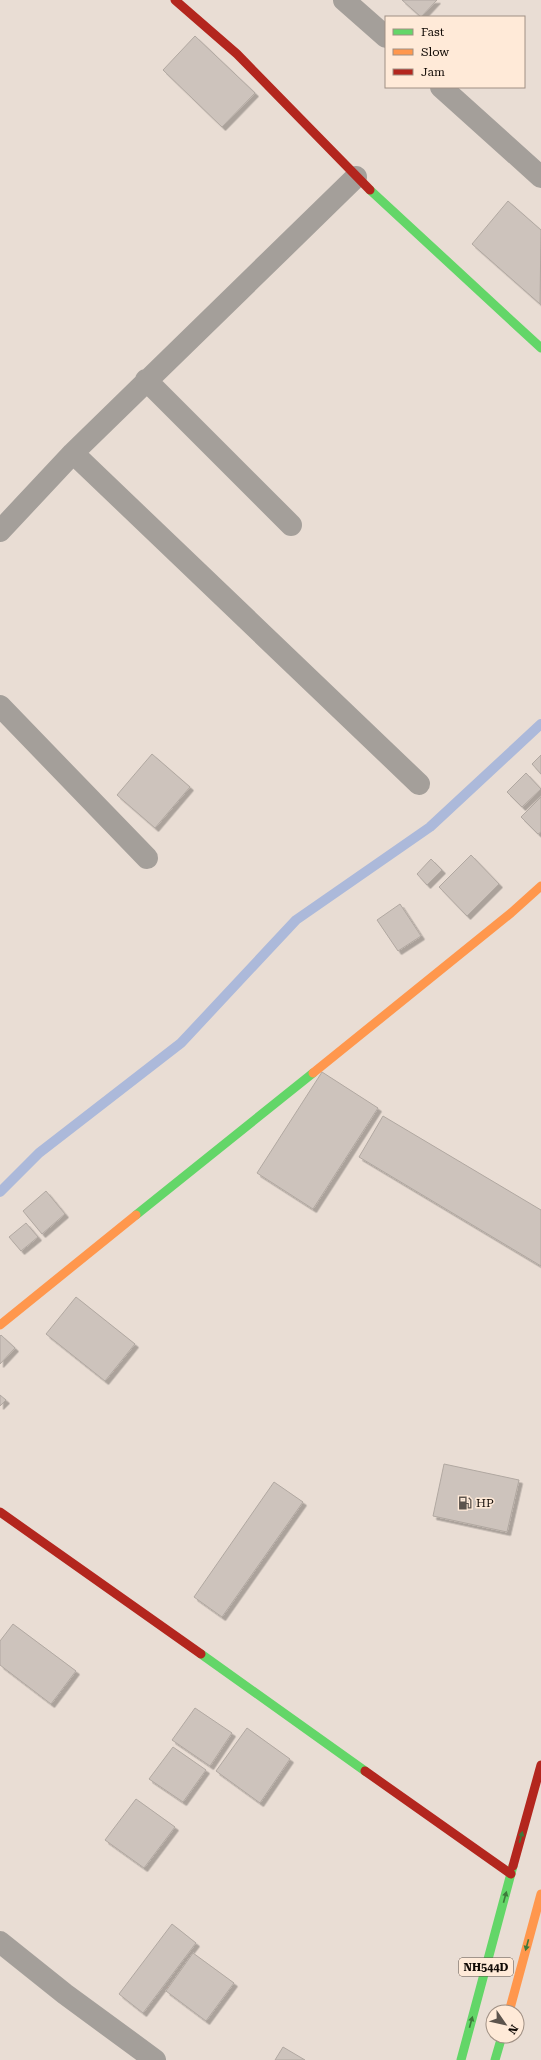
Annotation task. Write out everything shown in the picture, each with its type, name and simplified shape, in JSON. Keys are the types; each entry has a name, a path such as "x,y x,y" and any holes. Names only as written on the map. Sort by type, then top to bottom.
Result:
{"main road":[{"path":"175,0 237,54 356,177 541,348"},
{"path":"0,1325 511,913 541,886"},
{"path":"0,1512 511,1874"},
{"name":"NH544D","path":"461,2060 541,1765"},
{"name":"NH544D","path":"511,2004 541,1894"},
{"path":"495,2060 500,2044"}],"street":[{"path":"344,0 385,36"},
{"path":"442,88 541,177"},
{"path":"0,532 73,453 146,380 356,177"},
{"path":"146,380 290,525"},
{"path":"73,453 419,784"},
{"path":"0,706 147,858"},
{"path":"0,1942 65,1994 155,2060"}],"building":[{"path":"402,0 437,0 422,16 420,16"},
{"path":"195,36 255,93 222,127 163,70"},
{"path":"508,201 541,230 540,304 472,244"},
{"path":"152,754 190,787 155,828 117,795"},
{"path":"541,755 541,774 532,764"},
{"path":"526,773 541,789 522,807 507,792"},
{"path":"541,797 541,832 538,834 521,817"},
{"path":"471,855 499,884 467,916 439,887"},
{"path":"431,859 442,870 427,885 417,874"},
{"path":"400,904 421,936 398,951 377,920"},
{"path":"322,1072 378,1108 313,1209 257,1173"},
{"path":"383,1116 541,1210 541,1266 359,1157"},
{"path":"46,1191 65,1214 42,1234 23,1211"},
{"path":"26,1223 38,1237 21,1251 9,1237"},
{"path":"76,1297 135,1344 105,1381 46,1334"},
{"path":"1,1335 15,1348 0,1364 0,1336"},
{"path":"0,1395 6,1400 0,1406"},
{"path":"444,1464 519,1480 507,1532 433,1516"},
{"path":"274,1482 303,1502 222,1617 194,1597"},
{"path":"13,1624 76,1671 51,1704 0,1665 0,1641"},
{"path":"195,1708 232,1733 210,1766 172,1740"},
{"path":"247,1728 290,1759 260,1803 216,1771"},
{"path":"173,1747 206,1770 183,1802 149,1779"},
{"path":"136,1799 175,1827 144,1868 105,1840"},
{"path":"172,1924 196,1943 143,2013 119,1994"},
{"path":"193,1953 234,1983 206,2021 166,1991"},
{"path":"283,2047 305,2060 275,2060"}],"waterway":[{"path":"0,1192 39,1153 181,1043 296,920 430,827 541,724"}],"traffic: fast":[{"path":"370,190 541,348"},
{"path":"136,1215 313,1073"},
{"path":"201,1654 365,1771"},
{"path":"461,2060 513,1866"},
{"path":"495,2060 500,2044"}],"traffic: slow":[{"path":"313,1073 511,913 541,886"},
{"path":"0,1325 136,1215"},
{"path":"511,2004 541,1894"}],"traffic: jam":[{"path":"175,0 237,54 370,190"},
{"path":"0,1512 201,1654"},
{"path":"513,1866 541,1765"},
{"path":"365,1771 511,1874"}],"place":[{"name":"HP","path":"465,1503"}]}
